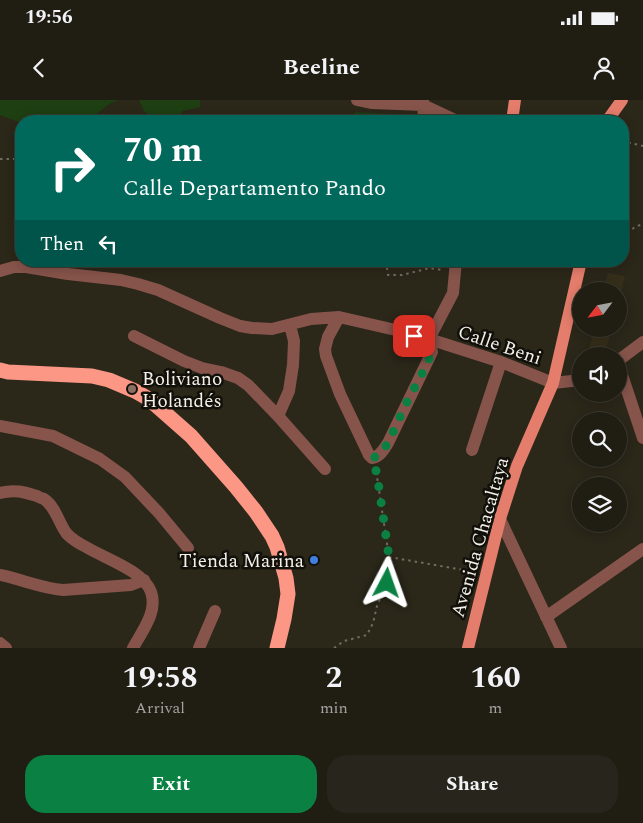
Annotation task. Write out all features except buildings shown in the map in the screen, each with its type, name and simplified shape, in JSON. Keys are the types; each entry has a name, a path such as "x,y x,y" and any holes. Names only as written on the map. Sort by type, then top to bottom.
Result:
{"highway":[{"path":"0,370 92,376 109,380 149,399 191,436 236,486 256,512 277,547 286,578 288,594 277,648"}],"main road":[{"path":"513,115 515,100"},
{"path":"611,115 622,100"},
{"name":"Avenida Chacaltaya","path":"468,648 500,519 517,466 553,383 580,267"}],"street":[{"path":"357,100 371,103 423,102 447,115"},
{"path":"423,102 424,115"},
{"name":"Calle Beni","path":"0,271 26,267 121,280 158,290 220,318 240,326 252,328 272,329 311,319 339,317 400,331 501,362 553,383 572,381"},
{"path":"339,317 328,337 325,349 326,356 340,394 372,458 380,454 388,443 426,366 432,352 429,340 453,293 456,267"},
{"path":"278,416 289,391 293,365 294,341 290,325"},
{"path":"134,336 184,361 238,378 248,385 278,416 325,468"},
{"path":"627,354 643,342"},
{"path":"472,450 501,362"},
{"path":"627,390 643,438"},
{"path":"0,426 54,436 100,459 124,477 146,498 188,548"},
{"path":"0,493 19,491 44,499 56,514 68,535 144,580 151,590 153,606 148,620 133,648"},
{"path":"500,519 561,648"},
{"path":"546,617 643,549"},
{"path":"0,575 54,590 131,584 144,580"},
{"path":"199,648 215,610"},
{"path":"0,643 6,648"}],"path":[{"path":"629,143 643,146"},
{"path":"0,159 15,159"},
{"path":"629,232 643,224"},
{"path":"387,267 388,275 402,275 430,268 441,270 452,267"},
{"path":"334,648 344,641 366,635 373,623 387,583 389,557 377,474 372,458"},
{"path":"389,557 487,574"}],"shaded area":[{"path":"608,273 625,276 624,282 606,282"},
{"path":"592,338 609,338 607,347 590,347"}],"green space":[{"path":"0,100 118,100 95,115 15,115 15,121 0,115"},
{"path":"139,100 200,100 200,107 183,111 179,115 149,115 144,111"},
{"path":"355,112 407,115 355,115"}],"place":[{"name":"Boliviano Holandés","path":"132,389"},
{"name":"Tienda Marina","path":"314,560"}],"route":[{"path":"387,583 389,557 377,474 372,458 380,454 388,443 432,352 429,340 414,336"}]}
